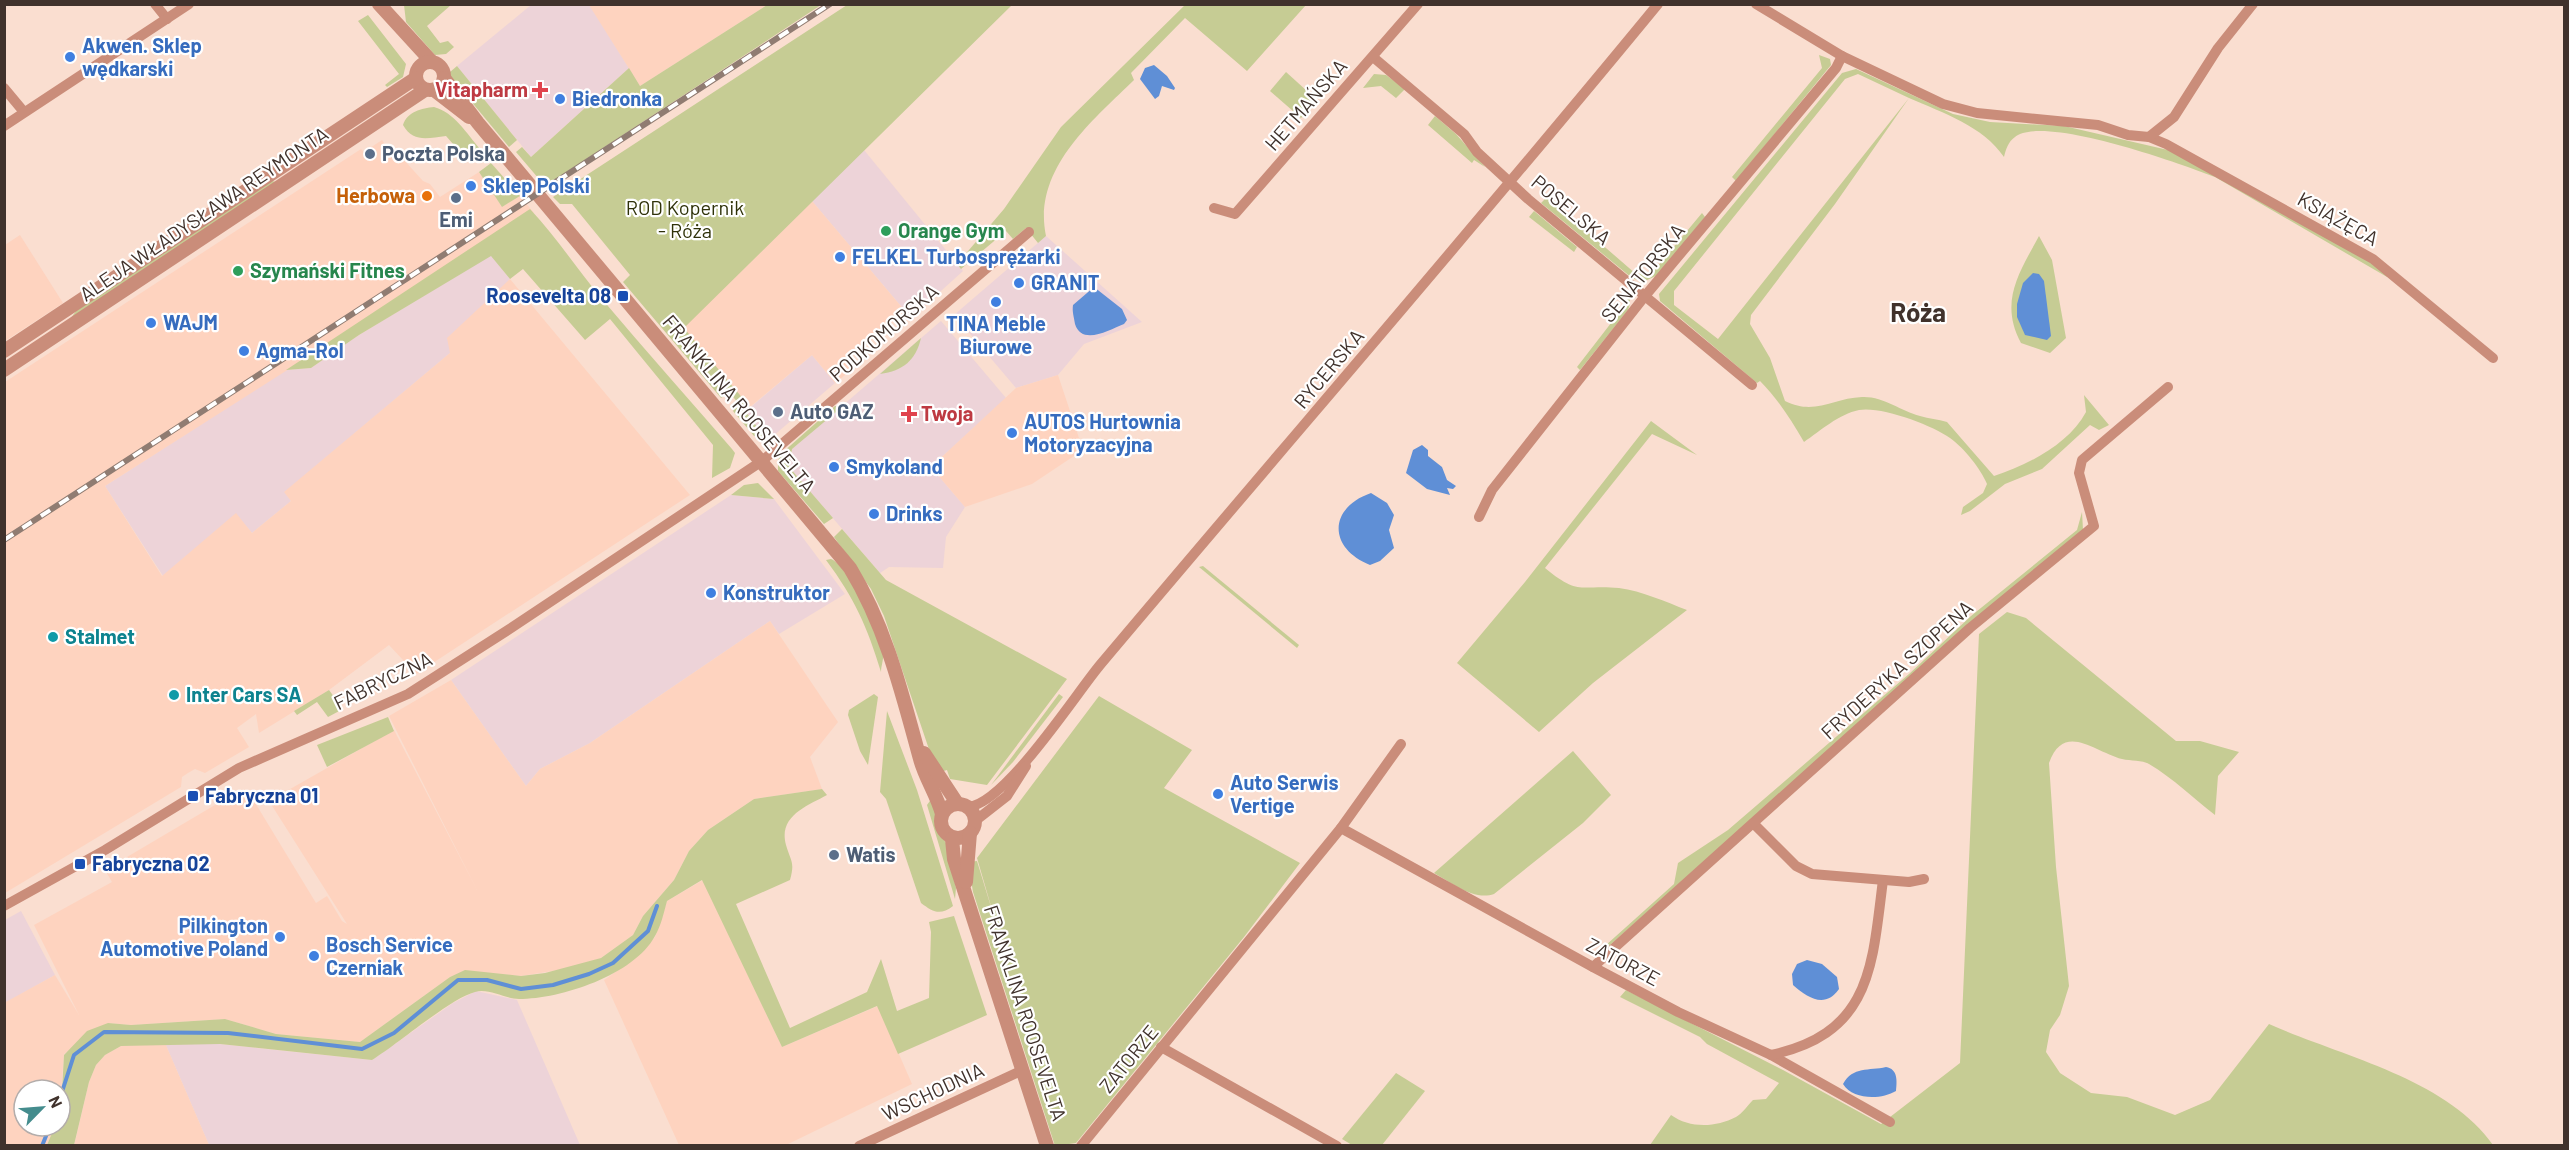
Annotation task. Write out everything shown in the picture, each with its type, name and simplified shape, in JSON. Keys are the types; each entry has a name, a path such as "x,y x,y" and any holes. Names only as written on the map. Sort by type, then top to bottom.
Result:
{"street":[{"path":"155,4 167,19"},
{"path":"4,126 189,4"},
{"name":"HETMAŃSKA","path":"1214,208 1235,214 1418,4"},
{"name":"RYCERSKA","path":"973,827 1007,796 1030,758 1085,682 1512,182 1658,4"},
{"name":"KSIĄŻĘCA","path":"1756,4 1842,56 1924,96 1961,110 2073,121 2149,137 2232,179 2373,259 2493,358"},
{"path":"2149,137 2174,117 2218,48 2253,4"},
{"path":"381,5 404,35 423,69"},
{"name":"SENATORSKA","path":"1479,518 1492,490 1646,296 1836,69 1842,56"},
{"name":"POSELSKA","path":"1373,57 1464,134 1477,152 1528,199 1752,385"},
{"name":"FRANKLINA ROOSEVELTA","path":"478,123 434,93 423,69 441,67 444,78 478,123 833,546 861,587 883,634 920,760 942,814 942,826 952,839 954,859 1047,1146"},
{"name":"ALEJA WŁADYSŁAWA REYMONTA","path":"4,351 423,69"},
{"name":"ALEJA WŁADYSŁAWA REYMONTA","path":"4,370 406,102 434,93 441,86 444,78"},
{"path":"4,88 24,112"},
{"path":"406,102 434,93"},
{"name":"PODKOMORSKA","path":"762,461 1029,232"},
{"name":"FRYDERYKA SZOPENA","path":"1593,967 1754,824 1766,810 1905,690 1970,628 2094,526 2079,473 2082,460 2168,387"},
{"name":"FABRYCZNA","path":"4,906 105,850 239,768 408,694 762,461"},
{"name":"FRANKLINA ROOSEVELTA","path":"916,741 963,805 973,827 966,893"},
{"name":"ZATORZE","path":"1081,1146 1341,828 1401,744"},
{"name":"RYCERSKA","path":"963,805 976,807 991,796 1030,758"},
{"path":"942,814 963,805"},
{"path":"1754,824 1796,866 1812,874 1909,882 1924,879"},
{"path":"952,839 973,827"},
{"name":"ZATORZE","path":"1341,828 1593,967 1678,1012 1771,1055 1890,1122"},
{"path":"1771,1055 1785,1052 1829,1032 1848,1015 1858,999 1869,971 1883,879"},
{"path":"1161,1047 1337,1146"},
{"name":"WSCHODNIA","path":"859,1146 1023,1070"}],"shaded area":[{"path":"589,4 629,68 531,157 457,66 531,5"},
{"path":"589,5 767,5 640,86"},
{"path":"382,140 398,164 404,160 423,181 430,184 440,197 479,172 502,207 520,196 534,213 105,486 162,576 236,513 252,533 291,501 284,492 450,353 447,338 510,279 690,495 416,674 389,645 329,690 259,733 256,714 237,728 249,747 205,773 195,769 188,773 182,777 181,787 5,893 5,382 361,149 364,152"},
{"path":"864,150 963,271 911,318 812,201"},
{"path":"812,201 905,311 852,356 859,364 835,383 812,355 750,407 683,328"},
{"path":"20,235 63,303 5,341 5,245"},
{"path":"1046,236 1142,322 1084,344 1058,375 1016,388 954,315"},
{"path":"491,255 510,279 450,353 285,492 291,501 252,533 236,514 163,576 105,486 286,370 311,368 359,335"},
{"path":"941,321 1006,398 931,467 965,507 946,537 943,568 889,567 880,573 789,467 792,449"},
{"path":"812,355 835,383 772,437 764,436 745,412"},
{"path":"1058,375 1083,450 1032,484 965,507 931,467 1016,388"},
{"path":"731,495 774,499 845,594 779,634 770,621 590,743 540,769 526,786 451,680"},
{"path":"770,621 838,722 810,757 822,789 754,799 708,830 689,851 674,880 643,916 633,935 601,958 572,968 521,976 465,971 450,977 360,1042 276,1034 225,1019 131,1025 108,1023 64,1054 62,1078 12,1078 12,1138 50,1138 47,1145 5,1145 4,1003 55,975 79,1015 34,925 112,882 105,870 237,792 248,791 316,903 327,896 342,921 347,924 269,801 394,730 477,890 389,716 451,680 526,786 540,769 590,743"},
{"path":"703,880 782,1047 878,1006 912,1084 786,1145 679,1145 604,980 635,958 655,937 667,901"},
{"path":"21,911 55,975 5,1003 5,920"},
{"path":"476,991 517,1000 580,1145 209,1145 165,1043 219,1044 372,1060 453,1003"},
{"path":"165,1043 209,1145 74,1146 89,1082 96,1065 105,1055 121,1046"}],"green space":[{"path":"1186,4 1306,5 1247,71 1185,18 1131,73 1134,80 1084,130 1069,149 1057,168 1048,190 1044,212 1046,236 1038,243 1026,228 1013,239 1006,231 961,269 957,264 1004,209 1061,127"},
{"path":"404,5 451,5 427,26 440,43 448,41 454,47 446,54 435,55 406,22"},
{"path":"767,5 821,5 545,186 516,152 522,147 531,157 629,68 640,86"},
{"name":"ROD Kopernik - Róża","path":"847,5 1012,5 684,328 750,407 746,412 764,436 754,436 733,411 739,404 729,392 721,398 623,282 630,275 572,204 560,204 553,197"},
{"path":"368,15 406,64 403,77 387,87 385,85 399,74 358,21"},
{"path":"1819,55 1830,59 1831,65 1736,181 1732,177 1822,68"},
{"path":"457,66 517,140 509,147 450,76 450,72"},
{"path":"1856,69 1953,114 1990,122 2064,126 2168,150 2382,264 2387,277 2215,177 2113,144 2053,132 2030,132 2015,137 2009,143 2004,157 1995,146 1974,129 1909,98 1835,204 1751,315 1750,324 1770,358 1785,401 1815,407 1852,398 1870,397 1920,416 1947,422 1994,476 2034,459 2069,434 2086,412 2084,395 2109,425 2099,430 2090,425 2042,469 2005,484 1970,511 1961,515 1963,507 1983,493 1987,484 1972,459 1950,438 1931,428 1893,414 1859,410 1830,423 1804,442 1778,402 1760,381 1757,383 1660,301 1659,294 1842,73","holes":["1858,74 1909,98 1718,339 1674,305 1674,291 1845,79"]},
{"path":"1286,72 1318,101 1301,118 1270,91"},
{"path":"1374,74 1386,75 1405,89 1396,98 1381,86 1363,88"},
{"path":"434,107 454,119 480,149 467,155 461,153 446,136 422,138 411,135 403,125 408,117 420,110"},
{"path":"1435,116 1456,134 1485,167 1474,160 1472,163 1428,125"},
{"path":"491,163 520,196 502,207 479,172"},
{"path":"272,181 276,182 71,318 76,311"},
{"path":"1547,197 1636,274 1652,273 1702,213 1705,217 1658,275 1643,282 1632,278 1541,203"},
{"path":"530,209 602,299 732,449 735,453 730,468 712,478 713,445 610,319 585,340 523,269 510,279 491,256 359,335 311,368 286,370"},
{"path":"1534,211 1577,247 1574,252 1529,217"},
{"path":"2039,236 2052,260 2066,338 2050,353 2021,343 2012,314 2014,288"},
{"path":"1622,287 1630,297 1628,310 1580,370 1577,367 1625,305 1625,294 1619,289"},
{"path":"921,338 916,352 907,363 895,370 880,374"},
{"path":"835,406 842,407 792,449 789,467 833,518 824,524 778,471 778,460 782,453"},
{"path":"1651,421 1697,455 1652,434 1545,568 1574,586 1628,589 1687,610 1593,683 1539,732 1457,663 1525,582"},
{"path":"758,483 774,499 731,495 744,485"},
{"path":"2082,512 2083,530 1602,952 1596,954 1674,884 1678,863 1728,830 1909,674 1971,616 2077,530"},
{"path":"842,529 886,580 1067,679 987,785 950,779 947,770 937,773 884,616 871,589 834,537"},
{"path":"831,559 846,574 870,617 883,653 881,672 859,613 845,587 826,560"},
{"path":"1203,566 1299,645 1297,648 1199,567"},
{"path":"2007,612 2026,618 2176,741 2200,741 2239,752 2218,776 2215,815 2146,763 2122,759 2072,741 2055,750 2049,763 2056,867 2069,986 2060,1015 2050,1030 2046,1052 2060,1073 2091,1093 2127,1097 2175,1115 2210,1100 2269,1024 2390,1071 2420,1086 2448,1102 2473,1122 2493,1145 1650,1145 1671,1115 1686,1122 1702,1125 1728,1121 1743,1112 1753,1100 1766,1099 1779,1083 1707,1044 1700,1037 1620,997 1626,990 1783,1070 1881,1124 1960,1063 1979,634"},
{"path":"329,690 343,709 328,717 317,702 297,715 294,711"},
{"path":"874,694 878,697 868,765 860,751 848,715 849,710"},
{"path":"1059,694 1063,697 1013,762 991,785"},
{"path":"1099,696 1192,750 1164,788 1300,863 1244,937 1076,1143 1055,1146 973,892 968,862 977,861 995,920 977,858"},
{"path":"887,711 917,790 953,906 944,911 933,911 921,903 886,799 880,792"},
{"path":"388,717 394,731 327,767 317,745"},
{"path":"1573,751 1611,795 1583,823 1494,894 1486,896 1471,893 1434,873"},
{"path":"822,789 827,795 796,813 786,826 786,845 792,865 790,880 736,904 790,1028 867,992 881,959 897,1011 929,998 931,932 929,922 954,916 987,1015 898,1054 877,1006 782,1047 702,880 667,901 657,932 645,950 614,973 575,989 536,998 514,999 486,991 475,992 452,1003 372,1060 220,1044 121,1046 105,1055 96,1065 89,1082 74,1145 47,1145 50,1138 72,1138 72,1078 63,1078 64,1055 87,1031 108,1023 131,1025 225,1019 276,1034 360,1042 450,977 465,970 521,976 545,973 601,958 633,935 643,916 674,880 689,851 708,830 754,799"},
{"path":"932,798 937,812 936,828 946,843 956,888 955,899 927,805"},
{"path":"1396,1073 1425,1091 1382,1145 1352,1145 1342,1139"}],"water":[{"path":"1154,65 1167,76 1175,88 1174,90 1162,86 1159,96 1155,99 1140,79 1145,68"},
{"path":"2033,273 2039,274 2044,281 2051,336 2047,340 2025,335 2017,317 2017,304 2023,283"},
{"path":"1094,287 1122,309 1127,320 1124,324 1111,330 1090,335 1078,331 1073,305"},
{"path":"1422,445 1428,450 1428,456 1442,467 1447,480 1456,486 1453,489 1447,488 1450,495 1427,489 1406,473 1413,450"},
{"path":"1371,493 1387,503 1394,515 1389,530 1394,548 1380,561 1370,565 1356,558 1346,549 1339,528 1341,518 1347,508"},
{"path":"1807,960 1822,964 1837,977 1839,989 1828,999 1810,997 1793,985 1792,974 1797,964"},
{"path":"1886,1067 1895,1073 1896,1091 1890,1094 1875,1097 1860,1096 1843,1084 1852,1074 1862,1070"}],"waterway":[{"path":"67,1078 74,1055 104,1032 228,1033 362,1049 394,1033 458,980 487,980 521,989 553,985 589,974 613,963 648,931 657,906"},
{"path":"42,1146 45,1138"}],"railway":[{"path":"4,540 830,4"}],"place":[{"name":"Akwen. Sklep wędkarski","path":"70,57"},
{"name":"Vitapharm","path":"540,90"},
{"name":"Biedronka","path":"560,99"},
{"name":"Poczta Polska","path":"370,154"},
{"name":"Sklep Polski","path":"471,186"},
{"name":"Herbowa","path":"427,196"},
{"name":"Emi","path":"456,198"},
{"name":"Orange Gym","path":"886,231"},
{"name":"FELKEL Turbosprężarki","path":"840,257"},
{"name":"Szymański Fitnes","path":"238,271"},
{"name":"GRANIT","path":"1019,283"},
{"name":"Roosevelta 08","path":"623,296"},
{"name":"TINA Meble Biurowe","path":"996,302"},
{"name":"WAJM","path":"151,323"},
{"name":"Agma-Rol","path":"244,351"},
{"name":"Auto GAZ","path":"778,412"},
{"name":"Twoja","path":"909,414"},
{"name":"AUTOS Hurtownia Motoryzacyjna","path":"1012,433"},
{"name":"Smykoland","path":"834,467"},
{"name":"Drinks","path":"874,514"},
{"name":"Konstruktor","path":"711,593"},
{"name":"Stalmet","path":"53,637"},
{"name":"Inter Cars SA","path":"174,695"},
{"name":"Auto Serwis Vertige","path":"1218,794"},
{"name":"Fabryczna 01","path":"193,796"},
{"name":"Watis","path":"834,855"},
{"name":"Fabryczna 02","path":"80,864"},
{"name":"Pilkington Automotive Poland","path":"280,937"},
{"name":"Bosch Service Czerniak","path":"314,956"}],"district":[{"name":"Róża","path":"1918,313"}]}
